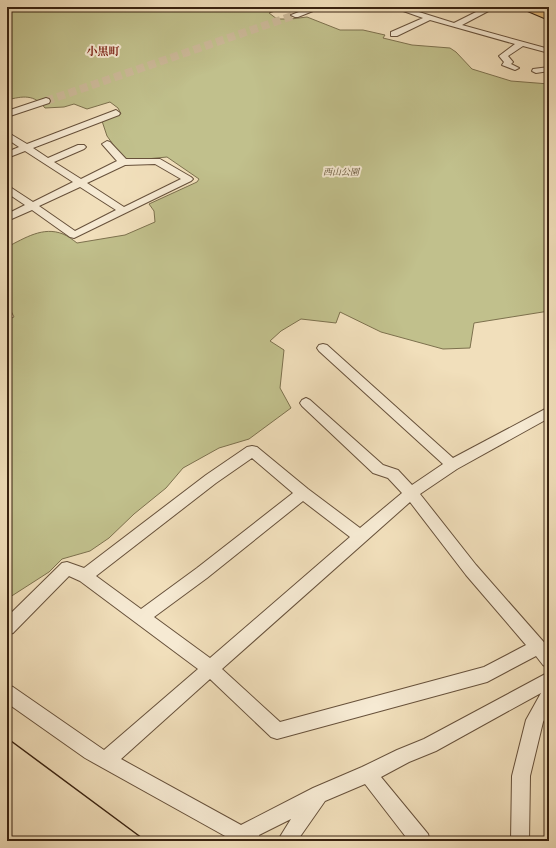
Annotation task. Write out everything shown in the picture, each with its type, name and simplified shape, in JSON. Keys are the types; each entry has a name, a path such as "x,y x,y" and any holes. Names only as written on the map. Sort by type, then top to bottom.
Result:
{"highway":[{"path":"527,7 549,17"}],"street":[{"path":"295,15 319,7"},
{"path":"396,7 455,26 521,44 547,48"},
{"path":"455,26 492,7"},
{"path":"394,34 429,18"},
{"path":"515,68 506,65 509,62 503,56 521,44"},
{"path":"536,71 549,69"},
{"path":"7,114 46,101"},
{"path":"7,155 116,113"},
{"path":"7,135 122,210"},
{"path":"107,144 124,162"},
{"path":"48,161 81,146"},
{"path":"7,188 33,206 74,235 122,210 188,179 157,161 124,162 81,182 33,206 7,218"},
{"path":"323,348 452,465"},
{"path":"306,403 378,469 393,474 411,493 471,570 549,660"},
{"path":"106,760 411,493 452,465 549,412"},
{"path":"85,576 212,479 252,451 303,493 361,537"},
{"path":"142,618 303,493"},
{"path":"7,628 67,568 85,576 210,668 277,731 487,674 538,647"},
{"path":"7,693 91,752 246,838 319,794 368,774 403,756 430,745 549,680"},
{"path":"520,841 522,776 535,720 549,695"},
{"path":"368,774 421,841"},
{"path":"287,840 319,794"}],"green space":[{"name":"西山公園","path":"7,7 288,7 269,13 277,19 307,17 340,30 363,30 385,35 383,38 412,45 450,48 456,52 472,69 511,81 549,84 549,311 474,323 470,348 443,349 381,332 340,312 336,323 301,319 281,331 270,341 284,350 280,388 291,408 249,439 219,448 183,468 166,488 134,514 109,538 90,551 62,559 49,572 7,599 7,320 14,317 7,303 7,247 34,234 48,231 63,234 77,243 125,235 155,222 154,211 149,204 197,182 199,179 167,157 125,161 107,136 102,121 121,114 118,108 110,102 87,109 74,104 64,107 45,108 37,100 28,97 7,100"}],"tunnel":[{"path":"46,101 295,15"}],"tram line":[{"path":"7,738 146,841"}],"district":[{"name":"小黒町","path":"103,51"}]}
